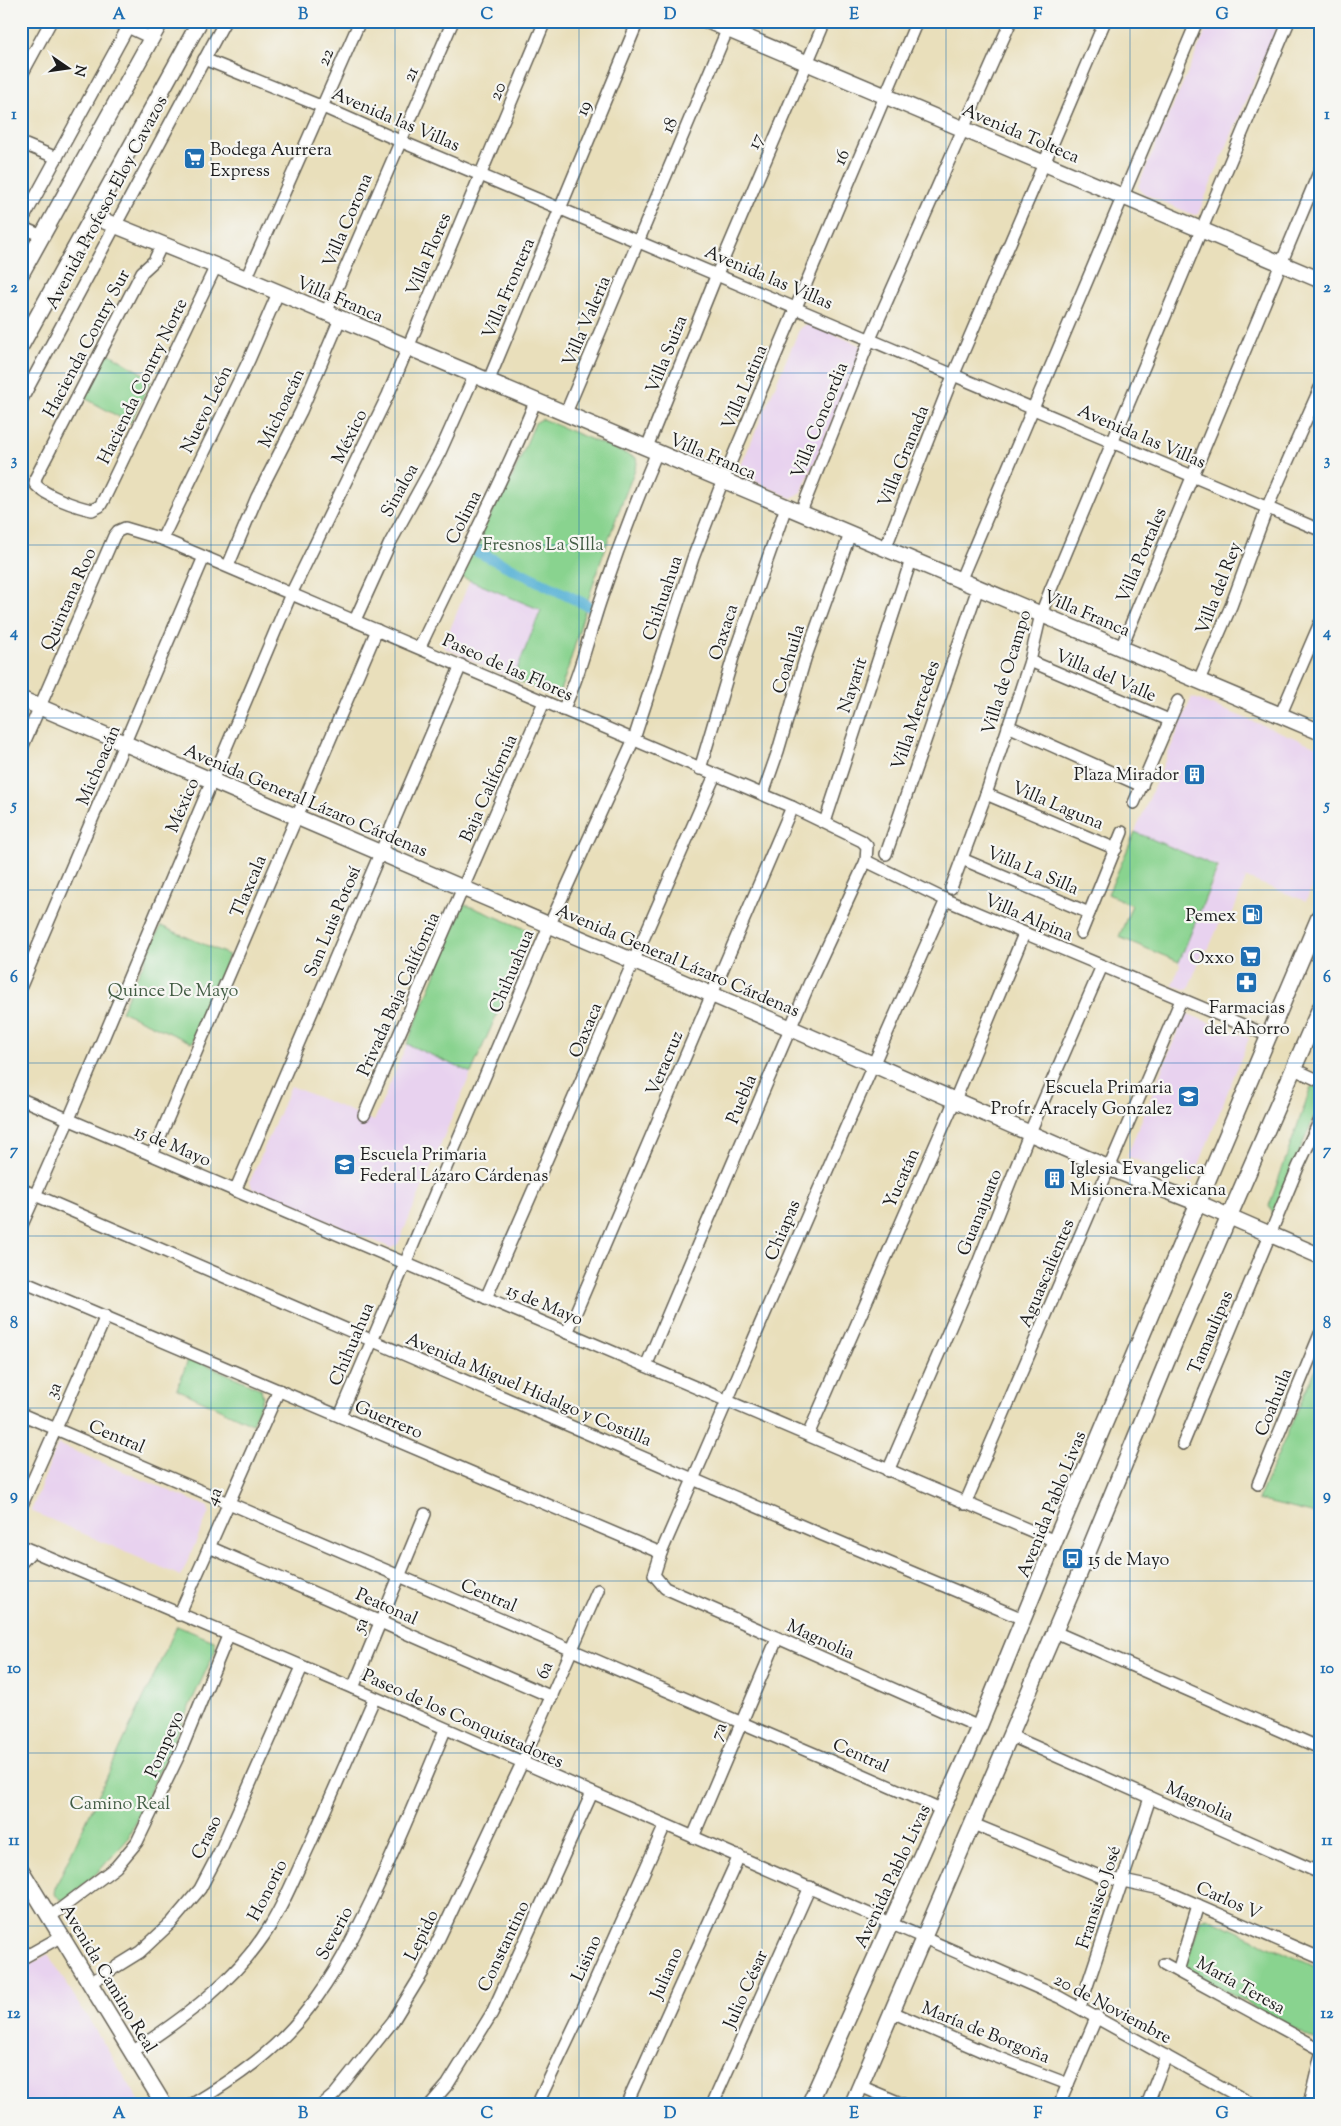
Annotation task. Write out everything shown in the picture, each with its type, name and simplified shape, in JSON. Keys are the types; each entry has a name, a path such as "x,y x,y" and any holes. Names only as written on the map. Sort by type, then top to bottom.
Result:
{"street":[{"path":"21,76 51,21"},
{"path":"115,21 151,38"},
{"path":"21,274 161,21"},
{"name":"Avenida Profesor Eloy Cavazos","path":"21,346 200,21"},
{"name":"Avenida Profesor Eloy Cavazos","path":"21,401 225,21"},
{"name":"22","path":"246,279 360,21"},
{"name":"21","path":"400,141 453,21"},
{"name":"20","path":"480,174 545,21"},
{"name":"19","path":"560,208 638,21"},
{"name":"Avenida Tolteca","path":"708,21 729,26 806,64 1320,280"},
{"name":"17","path":"717,274 825,21"},
{"name":"16","path":"796,307 917,21"},
{"name":"Villa Concordia","path":"800,514 870,339 1011,21"},
{"name":"Villa Granada","path":"885,549 953,376 1104,21"},
{"path":"960,581 1197,21"},
{"name":"Villa de Ocampo","path":"951,888 986,794 1030,661 1042,614 1289,21"},
{"name":"18","path":"640,242 729,26"},
{"path":"21,223 128,27"},
{"name":"Avenida las Villas","path":"204,58 1320,530"},
{"name":"Villa Corona","path":"326,313 400,141"},
{"path":"21,143 57,158"},
{"name":"Villa Portales","path":"1121,648 1320,170"},
{"name":"Villa Flores","path":"408,347 480,174"},
{"name":"Villa Frontera","path":"481,379 560,208"},
{"name":"Villa Franca","path":"92,216 216,266 340,320 1320,732"},
{"path":"21,227 42,236"},
{"name":"Villa Valeria","path":"566,415 640,242"},
{"name":"Hacienda Contry Sur","path":"97,508 92,510 65,502 39,488 35,484 36,478 142,272 154,261 162,244"},
{"name":"Hacienda Contry Norte","path":"97,508 104,500 216,266"},
{"name":"Villa Suiza","path":"652,450 717,274"},
{"name":"Nuevo León","path":"162,539 249,360 278,293"},
{"name":"Villa Latina","path":"723,480 796,307"},
{"name":"Michoacán","path":"228,566 257,497 301,411 340,320"},
{"name":"México","path":"21,1227 69,1119 291,594 380,412 408,347"},
{"name":"Sinaloa","path":"355,620 390,544 481,379"},
{"name":"Villa del Rey","path":"1199,680 1231,606 1267,508 1320,388"},
{"name":"Colima","path":"420,647 466,548 502,479 535,402"},
{"path":"563,710 580,670 600,601 652,450"},
{"name":"Chihuahua","path":"340,1416 549,926 634,739 693,558 723,480"},
{"name":"Oaxaca","path":"700,769 734,654 786,507"},
{"name":"Quintana Roo","path":"21,750 114,536 122,528 131,529"},
{"name":"Paseo de las Flores","path":"131,529 162,539 228,566 700,769 763,794 825,822 862,841 867,846"},
{"name":"Coahuila","path":"763,794 778,750 804,659 850,534"},
{"name":"Michoacán","path":"21,986 126,744 204,557"},
{"name":"Nayarit","path":"825,822 911,560"},
{"name":"Villa Mercedes","path":"886,854 978,588"},
{"path":"1280,716 1320,624"},
{"name":"Tlaxcala","path":"152,1156 377,630"},
{"name":"Villa del Valle","path":"1030,661 1169,720"},
{"name":"San Luis Potosí","path":"235,1191 462,666"},
{"name":"Avenida General Lázaro Cárdenas","path":"21,699 380,854 712,994 1109,1168 1198,1203 1320,1256"},
{"path":"1134,803 1178,701"},
{"name":"Baja California","path":"463,888 544,702"},
{"path":"1008,726 1142,786"},
{"name":"Oaxaca","path":"486,1298 715,775"},
{"name":"Villa Laguna","path":"986,794 1116,849"},
{"name":"Veracruz","path":"567,1333 792,807"},
{"path":"1081,933 1122,832"},
{"name":"Puebla","path":"646,1366 790,1028 866,861 867,846"},
{"name":"Villa La Silla","path":"962,859 1089,913"},
{"name":"Villa Alpina","path":"866,861 946,900 1024,934 1269,1036"},
{"name":"Privada Baja California","path":"364,1115 463,888"},
{"name":"Chiapas","path":"654,1575 661,1553 872,1063 946,900"},
{"name":"Avenida Pablo Livas","path":"810,2105 890,1922 979,1728 1055,1541 1320,915"},
{"name":"Yucatán","path":"808,1435 955,1100 1024,934"},
{"name":"Guanajuato","path":"888,1471 978,1263 1030,1132 1102,966"},
{"name":"Aguascalientes","path":"965,1504 1181,1000"},
{"path":"852,2105 1011,1736 1159,1380 1320,1008"},
{"path":"1294,1069 1320,1081"},
{"name":"15 de Mayo","path":"21,1099 1055,1541"},
{"name":"Tamaulipas","path":"1183,1444 1320,1120"},
{"name":"Avenida Miguel Hidalgo y Costilla","path":"21,1189 1023,1619"},
{"name":"Guerrero","path":"21,1280 661,1553"},
{"name":"3a","path":"21,1507 106,1316"},
{"name":"Coahuila","path":"1258,1484 1320,1334"},
{"name":"4a","path":"179,1615 279,1390"},
{"name":"Central","path":"21,1414 400,1575 943,1810"},
{"name":"5a","path":"353,1688 425,1514"},
{"name":"Peatonal","path":"209,1547 552,1697"},
{"path":"21,1563 27,1549"},
{"name":"Paseo de los Conquistadores","path":"27,1549 353,1688 445,1730 890,1922"},
{"name":"Magnolia","path":"654,1575 664,1588 979,1728"},
{"name":"6a","path":"522,1763 598,1590"},
{"path":"1054,1632 1319,1745"},
{"name":"Pompeyo","path":"51,1916 116,1867 137,1842 178,1755 228,1636"},
{"name":"7a","path":"693,1837 777,1639"},
{"name":"Craso","path":"90,1983 140,1952 172,1922 200,1889 222,1846 302,1667"},
{"name":"Honorio","path":"132,2052 172,2026 213,1993 245,1960 270,1926 289,1888 374,1698"},
{"name":"Severio","path":"191,2105 243,2073 280,2041 308,2010 328,1981 357,1930 377,1888 445,1730"},
{"name":"Magnolia","path":"1011,1736 1320,1873"},
{"name":"Lepido","path":"322,2105 335,2094 394,2021 423,1972 522,1763"},
{"name":"Constantino","path":"430,2105 448,2084 492,2013 592,1793"},
{"name":"Fransisco José","path":"1080,2006 1150,1798"},
{"path":"973,1824 1099,1876 1122,1881"},
{"name":"Lisino","path":"537,2105 587,2000 664,1825"},
{"name":"Juliano","path":"626,2105 738,1856"},
{"name":"Avenida Camino Real","path":"21,1870 51,1916 164,2105"},
{"name":"Carlos V","path":"1122,1881 1161,1889 1320,1958"},
{"name":"Julio César","path":"712,2105 810,1887"},
{"name":"María Teresa","path":"1198,1905 1178,1971 1320,2049"},
{"name":"20 de Noviembre","path":"890,1922 1080,2006 1166,2056 1231,2100 1254,2105"},
{"path":"21,1959 62,1936"},
{"path":"1164,1964 1178,1971"},
{"name":"María de Borgoña","path":"892,2012 1068,2084"},
{"path":"1059,2105 1097,2016"},
{"path":"1147,2105 1166,2056"},
{"path":"1309,2105 1320,2058"},
{"path":"860,2086 905,2105"}],"shaded area":[{"path":"1210,21 1280,21 1198,214 1194,215 1142,193 1138,186"},
{"path":"809,323 859,345 862,352 801,493 791,498 743,475 740,468 800,328"},
{"path":"470,580 541,610 513,679 443,647"},
{"path":"1192,697 1320,748 1320,867 1306,901 1239,875 1246,878 1229,923 1221,920 1208,950 1204,949 1188,990 1172,985 1180,966 1179,962 1219,867 1135,832"},
{"name":"Escuela Primaria Profr. Aracely Gonzalez","path":"1185,1013 1249,1038 1192,1182 1127,1156"},
{"name":"Escuela Primaria Federal Lázaro Cárdenas","path":"407,1044 471,1073 398,1244 391,1248 252,1188 250,1181 291,1086 374,1121"},
{"path":"58,1444 208,1507 209,1512 181,1576 31,1511"},
{"path":"48,1954 142,2105 21,2105 21,1970"}],"green space":[{"path":"105,351 152,379 130,423 83,397"},
{"name":"Fresnos La SIlla","path":"542,419 636,458 637,464 601,561 564,681 559,693 553,696 513,679 541,610 457,575 513,476 535,423"},
{"path":"1135,832 1218,867 1179,962 1119,937 1132,905 1108,894"},
{"path":"464,904 533,932 471,1073 407,1044"},
{"name":"Quince De Mayo","path":"161,926 229,955 192,1043 121,1011"},
{"path":"1314,1086 1320,1089 1320,1103 1273,1214 1269,1206 1311,1087"},
{"path":"189,1357 261,1389 263,1397 252,1424 177,1389"},
{"path":"1320,1359 1320,1515 1258,1500"},
{"name":"Camino Real","path":"177,1626 214,1641 216,1649 127,1840 97,1873 65,1900 59,1899 54,1893 55,1888"},
{"path":"1206,1917 1320,1969 1320,2039 1314,2040 1187,1969 1186,1964 1201,1919"}],"waterway":[{"path":"472,549 597,610"}],"place":[{"name":"Bodega Aurrera Express","path":"194,159"},
{"name":"Plaza Mirador","path":"1195,774"},
{"name":"Pemex","path":"1252,915"},
{"name":"Oxxo","path":"1250,957"},
{"name":"Farmacias del Ahorro","path":"1247,982"},
{"name":"Escuela Primaria Profr. Aracely Gonzalez","path":"1188,1097"},
{"name":"Escuela Primaria Federal Lázaro Cárdenas","path":"344,1164"},
{"name":"Iglesia Evangelica Misionera Mexicana","path":"1054,1178"},
{"name":"15 de Mayo","path":"1072,1559"}]}
